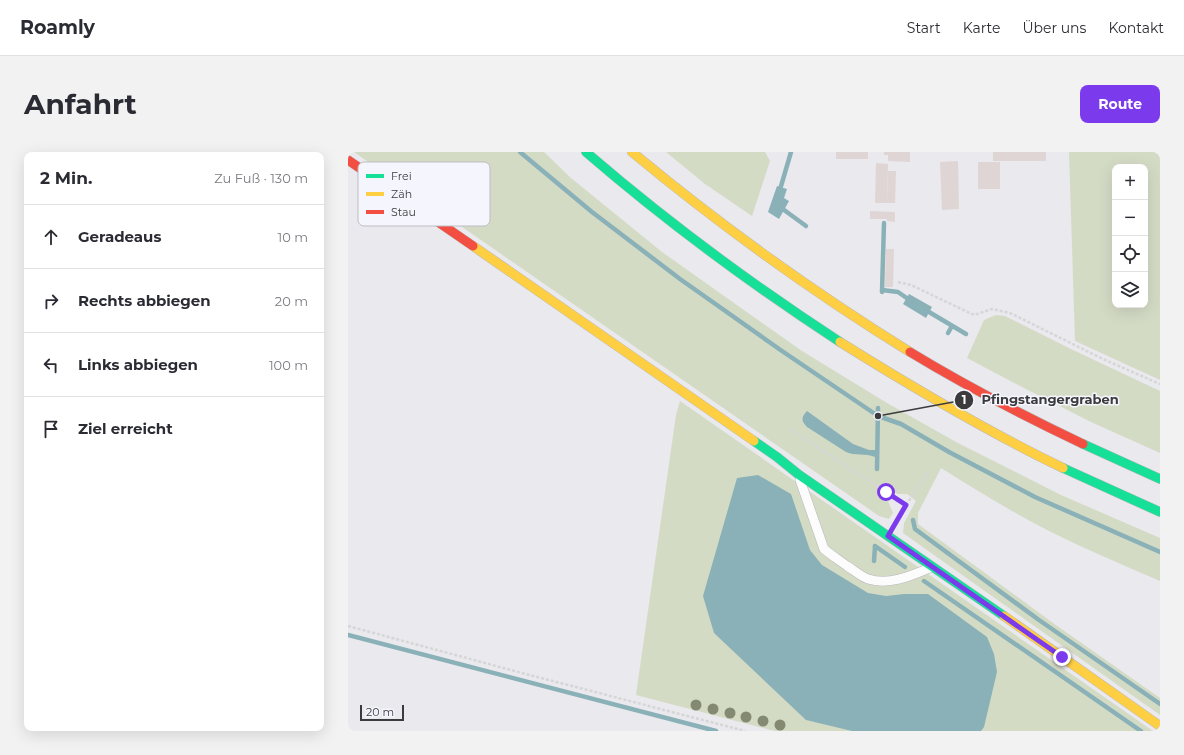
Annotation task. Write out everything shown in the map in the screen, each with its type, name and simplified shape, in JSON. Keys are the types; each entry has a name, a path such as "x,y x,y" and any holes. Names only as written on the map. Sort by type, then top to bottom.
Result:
{"main road":[{"path":"586,152 710,252 829,335 872,362 953,410 1017,444 1082,477 1160,512"},
{"path":"632,152 664,179 782,267 889,339 1000,403 1057,432 1160,479"},
{"path":"348,160 358,167"},
{"path":"444,226 1160,726"}],"lane":[{"path":"798,474 824,549 836,559 860,575 870,579 879,580 902,579 933,567"}],"path":[{"path":"898,282 911,285 974,315 992,309 1010,313 1103,359 1160,384"},
{"path":"791,430 906,505"},
{"path":"888,536 906,505 929,471"},
{"path":"348,626 745,731"}],"green space":[{"path":"354,152 544,152 571,178 662,252 802,351 887,403 956,442 1061,495 1160,538 1160,581 1090,551 1049,531 994,501 941,468 918,513 918,524 1053,623 1160,698 1160,715 903,533 904,523 916,501 907,494 898,494 887,489 883,498 888,501 893,513 889,519 879,516 461,226 490,226 490,162 368,162"},
{"path":"666,152 765,152 770,161 752,216 705,184"},
{"path":"1069,152 1160,152 1160,380 1075,341"},
{"path":"996,315 1005,316 1160,391 1160,453 1091,422 967,358 984,320"},
{"path":"680,401 1153,731 775,731 636,695 676,415"}],"water":[{"path":"777,186 787,189 784,198 789,201 779,219 768,212"},
{"path":"909,294 932,307 926,318 903,304"},
{"path":"807,411 853,444 869,450 876,450 875,457 846,452 807,427 802,419"},
{"path":"758,475 791,494 810,550 822,565 868,593 886,596 928,594 987,637 994,654 997,672 984,727 981,731 852,731 806,720 714,633 703,596 737,478"}],"building":[{"path":"836,152 868,152 868,159 836,159"},
{"path":"884,152 910,152 910,162 888,161 888,155 884,155"},
{"path":"993,152 1046,152 1046,161 993,161"},
{"path":"958,161 959,209 942,210 940,162"},
{"path":"978,162 1000,162 1000,189 978,189"},
{"path":"876,163 888,164 887,203 875,203"},
{"path":"888,171 896,171 895,203 887,203"},
{"path":"870,211 895,212 895,222 887,221 887,219 870,219"},
{"path":"886,249 894,249 893,287 885,287"}],"waterway":[{"path":"520,152 592,212 680,279 878,416 901,424 949,452 1035,497 1160,552"},
{"path":"779,193 791,152"},
{"path":"780,207 806,226"},
{"path":"882,292 884,223"},
{"path":"882,290 898,292 911,301"},
{"path":"924,309 966,334"},
{"path":"948,333 952,326"},
{"path":"877,469 878,408"},
{"path":"913,520 915,529 1039,620 1160,704"},
{"path":"875,546 905,567"},
{"path":"874,561 875,546"},
{"path":"924,581 1141,731"},
{"path":"348,635 716,731"}],"traffic: fast":[{"path":"586,152 647,203 742,275 840,342"},
{"path":"754,441 798,474 1004,616"},
{"path":"1083,444 1160,479"},
{"path":"1063,468 1160,512"}],"traffic: slow":[{"path":"632,152 733,232 838,306 910,352"},
{"path":"473,246 754,441"},
{"path":"840,342 950,408 1034,454 1063,468"},
{"path":"1004,616 1160,726"}],"traffic: jam":[{"path":"348,160 358,167"},
{"path":"444,226 473,246"},
{"path":"910,352 995,400 1083,444"}],"place":[{"name":"Pfingstangergraben","path":"878,416"}],"route":[{"path":"886,492 906,505 888,536 1062,657"}]}
